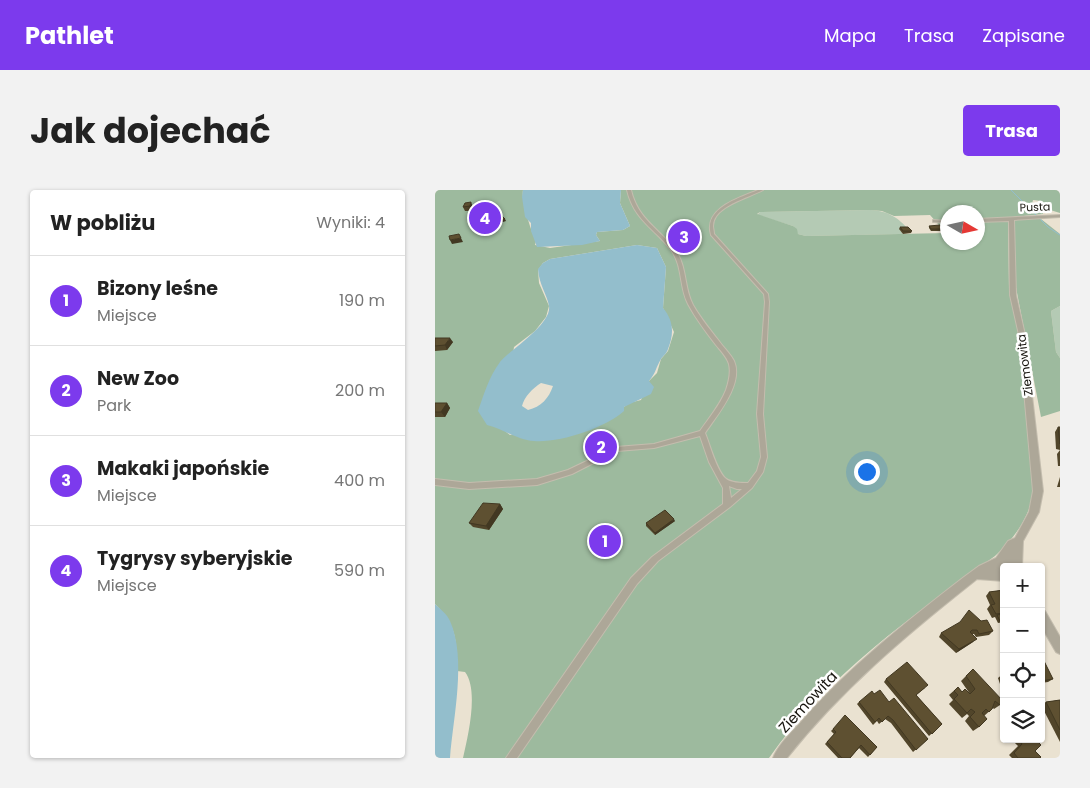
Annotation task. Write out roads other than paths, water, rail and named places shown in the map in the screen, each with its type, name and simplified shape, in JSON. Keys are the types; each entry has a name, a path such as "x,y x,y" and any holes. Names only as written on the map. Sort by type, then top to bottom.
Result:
{"street":[{"path":"435,482 485,486 537,482 570,472 616,449 654,446 702,433 730,389 734,369 731,360 687,296 684,271 674,252 654,233 630,203 629,190"},
{"path":"511,758 634,581 655,559 727,506 750,486 760,472 764,458 760,414 766,294 712,234 710,224 715,214 721,210 761,190"},
{"name":"Pusta","path":"1011,219 1060,216"},
{"path":"985,221 1011,219"},
{"name":"Ziemowita","path":"1011,219 1013,295 1022,335 1038,491 1034,512 1018,541 1017,563"},
{"path":"935,221 940,221"},
{"path":"702,433 714,467 726,482 728,491 727,506"},
{"path":"726,482 737,486 750,486"},
{"name":"Ziemowita","path":"779,758 797,733 833,696 895,638 978,575 981,570 1000,561 1011,544 1018,541"},
{"path":"1000,569 1000,561 1008,559 1014,563"},
{"path":"978,575 1000,575"},
{"path":"1045,622 1060,648"}],"water":[{"path":"523,190 621,190 620,203 630,226 623,230 597,232 596,235 600,241 582,245 537,247 531,231 531,223 525,217 522,197"},
{"path":"637,245 657,248 666,267 663,308 671,323 672,333 667,350 649,381 654,387 651,394 624,407 624,411 606,423 582,433 556,440 534,441 522,439 487,425 478,411 490,380 500,362 538,328 548,313 549,306 538,269 550,259","holes":["541,383 553,386 547,398 537,407 528,410 522,406 529,393"]},
{"path":"435,604 450,621 458,653 457,689 450,758 435,758"}],"waterway":[{"path":"1011,190 1048,227 1060,235"}],"place":[{"name":"Tygrysy syberyjskie","path":"485,218"},
{"name":"Makaki japońskie","path":"684,237"},
{"name":"New Zoo","path":"601,447"},
{"name":"Bizony leśne","path":"605,541"}]}
